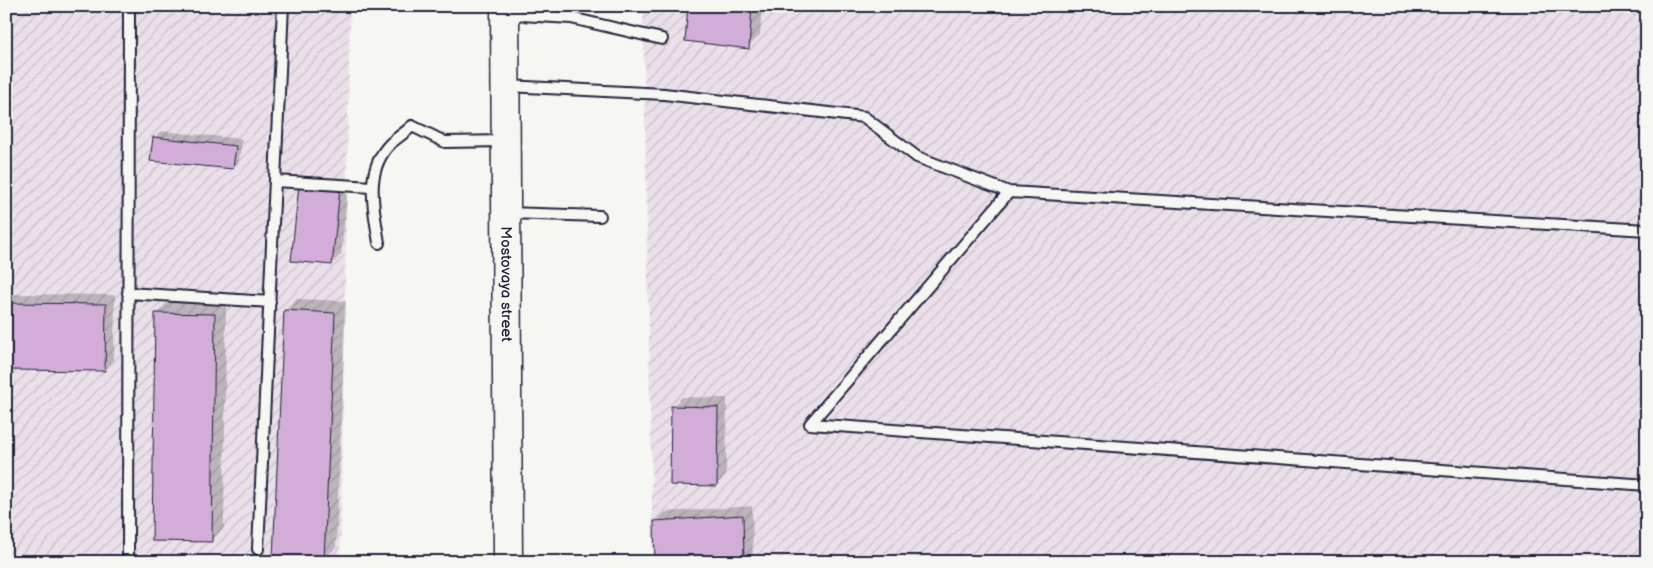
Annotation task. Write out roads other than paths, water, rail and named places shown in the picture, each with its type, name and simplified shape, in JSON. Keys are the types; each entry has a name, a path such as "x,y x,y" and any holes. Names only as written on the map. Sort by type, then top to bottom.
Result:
{"street":[{"name":"Mostovaya street","path":"505,10 508,562"}],"lane":[{"path":"128,562 129,6"},
{"path":"258,549 284,6"},
{"path":"571,18 572,6"},
{"path":"505,10 571,18 662,39"},
{"path":"506,86 664,94 864,117 916,157 1009,192 1647,230"},
{"path":"379,243 372,187 378,162 390,144 412,126 445,142 506,142"},
{"path":"276,181 372,187"},
{"path":"1009,192 810,424 1647,485"},
{"path":"507,213 600,216"},
{"path":"128,293 270,302"}]}
